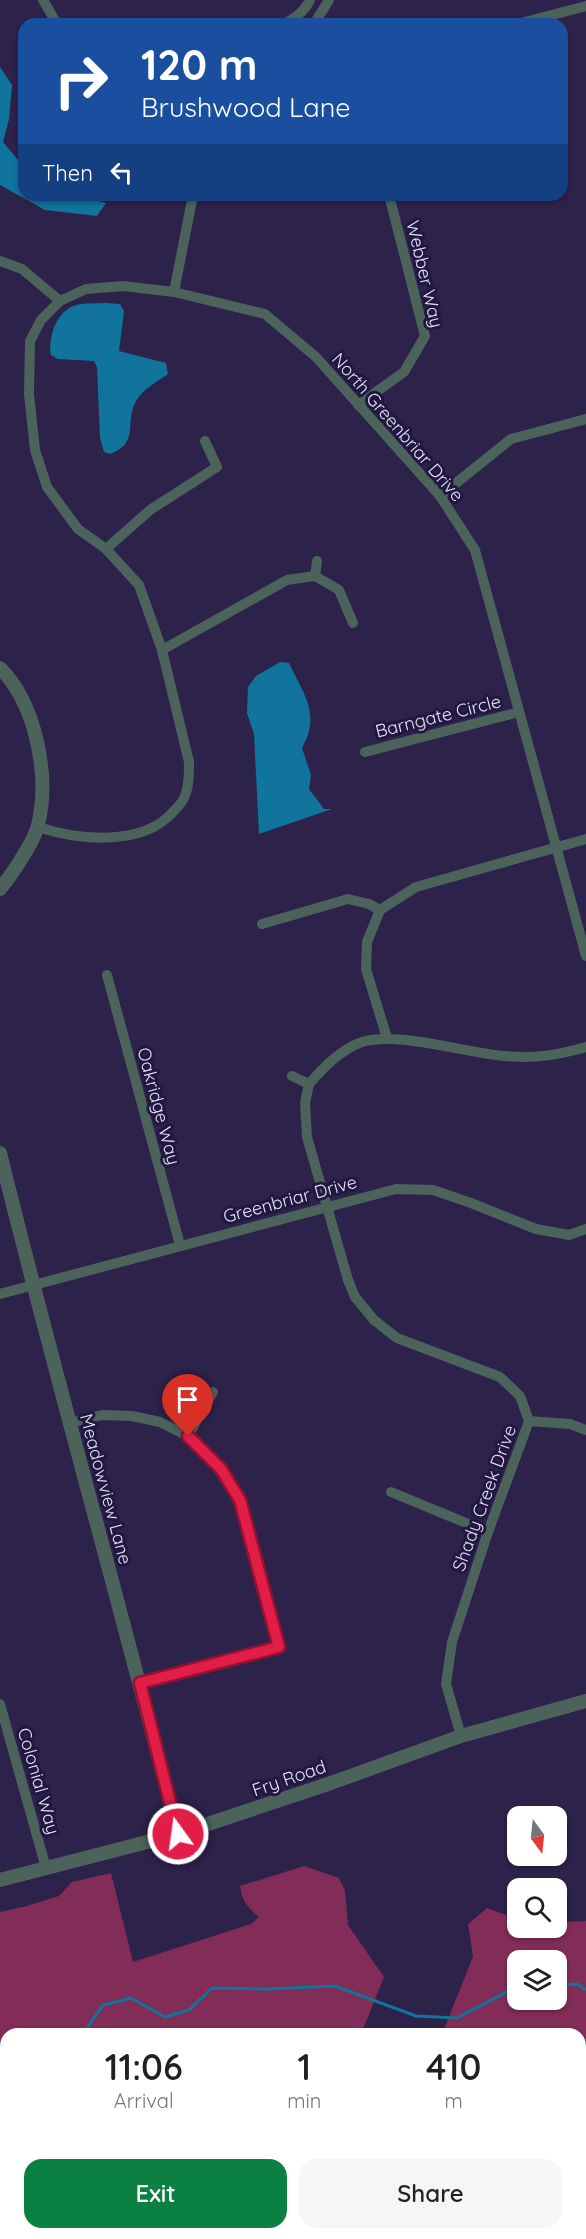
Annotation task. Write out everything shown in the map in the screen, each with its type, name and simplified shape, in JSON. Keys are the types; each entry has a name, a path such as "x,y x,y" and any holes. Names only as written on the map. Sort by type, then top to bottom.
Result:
{"street":[{"path":"43,0 54,18"},
{"path":"293,18 306,8 310,0"},
{"path":"318,18 329,0"},
{"path":"540,18 586,6"},
{"path":"174,292 192,201"},
{"name":"Webber Way","path":"358,405 404,372 425,336 391,201"},
{"path":"0,261 22,269 60,301 41,320 30,341 29,394 35,450 47,487 78,529 106,549 139,585 162,650 189,762 189,780 184,800 164,822 148,831 129,836 85,837 38,827"},
{"name":"North Greenbriar Drive","path":"60,301 86,289 123,286 174,292 265,315 316,357 440,496 475,550 586,957"},
{"path":"440,496 511,439 586,419"},
{"path":"106,549 150,510 217,467 205,441"},
{"path":"315,576 317,561"},
{"path":"162,650 287,580 315,576 339,590 353,623"},
{"path":"0,668 13,681 27,708 38,748 41,786 38,827 0,889"},
{"name":"Barngate Circle","path":"365,752 519,712"},
{"path":"387,1038 366,969 367,942 380,910 416,886 586,839"},
{"path":"262,924 348,899 369,904 380,910"},
{"name":"Oakridge Way","path":"107,975 180,1245"},
{"path":"291,1076 309,1084 340,1053 363,1042 387,1038 505,1056 548,1057 586,1047"},
{"name":"Shady Creek Drive","path":"309,1084 305,1103 307,1137 348,1280 355,1297 374,1320 397,1338 500,1377 520,1396 529,1421 488,1532 452,1642 446,1684 461,1736"},
{"name":"Meadowview Lane","path":"0,1153 178,1834"},
{"name":"Greenbriar Drive","path":"0,1294 396,1189 433,1190 536,1229 569,1235 586,1229"},
{"path":"188,1436 213,1392"},
{"path":"70,1423 102,1414 132,1416 160,1422 188,1436 221,1469 240,1500 279,1647 140,1683"},
{"path":"529,1421 570,1424 586,1430"},
{"path":"391,1492 488,1532"},
{"name":"Fry Road","path":"0,1880 178,1834 331,1783 461,1736 586,1701"},
{"name":"Colonial Way","path":"0,1704 46,1868"}],"shaded area":[{"path":"304,1866 339,1878 345,1891 348,1925 384,1977 363,2028 0,2028 0,1912 59,1896 72,1882 111,1873 133,1962 251,1924 259,1917 246,1904 240,1886"},
{"path":"487,1908 507,1915 507,1938 567,1938 567,1922 586,1921 586,2028 444,2028 473,1957 468,1924"}],"water":[{"path":"0,67 12,85 9,119 3,142 18,160 18,195 0,185"},
{"path":"29,201 106,203 97,216 45,210"},
{"path":"79,304 120,304 124,311 119,351 166,363 168,374 138,398 131,415 129,437 126,443 110,454 104,452 100,438 97,367 94,361 58,359 51,355 50,349 54,328 65,311"},
{"path":"280,662 289,663 308,705 310,725 302,748 311,775 309,789 324,809 332,809 259,834 254,734 247,713 248,687 256,676"}],"waterway":[{"path":"567,1984 577,1984 586,1990"},
{"path":"87,2028 103,2005 131,1998 165,2017 189,2010 212,1988 268,1989 335,1986 416,2016 457,2018 507,1992"}],"route":[{"path":"178,1834 140,1683 279,1647 240,1500 221,1469 188,1436"}]}
